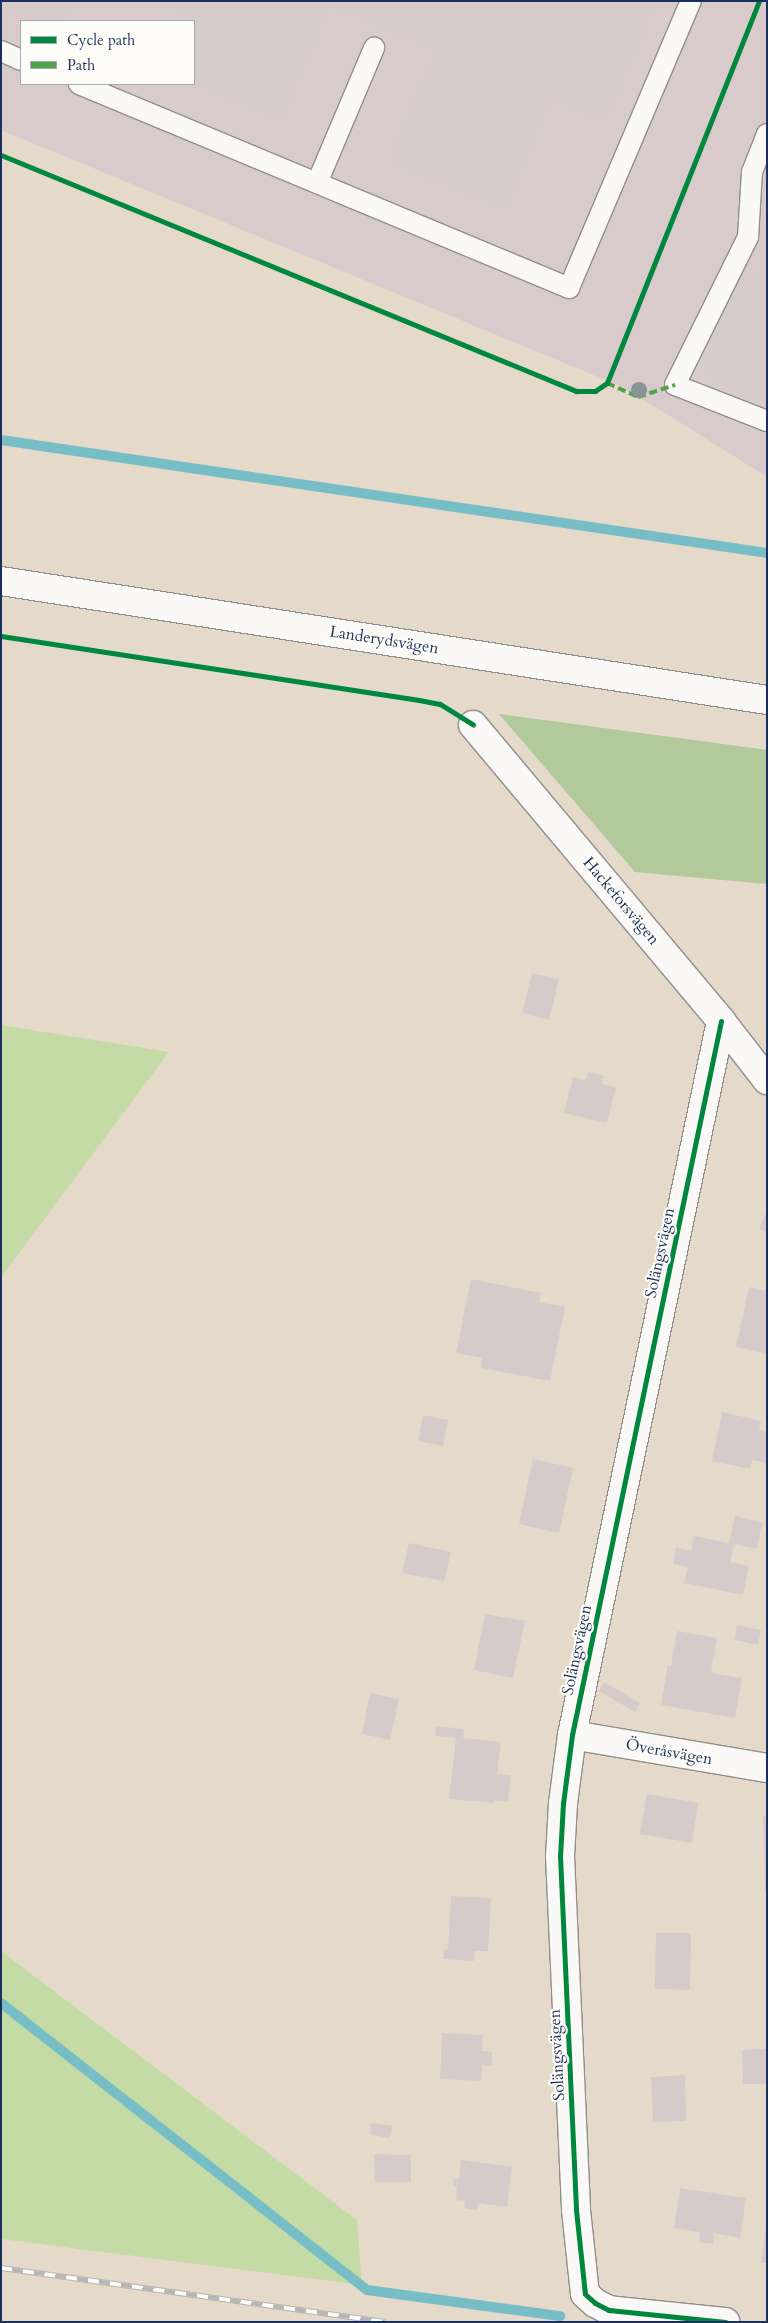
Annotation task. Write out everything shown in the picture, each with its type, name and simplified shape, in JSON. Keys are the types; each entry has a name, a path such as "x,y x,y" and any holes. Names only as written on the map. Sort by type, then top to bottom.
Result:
{"street":[{"name":"Landerydsvägen","path":"1,581 767,700"},
{"name":"Hackeforsvägen","path":"473,725 721,1021 767,1080"},
{"name":"Solängsvägen","path":"721,1021 572,1735 563,1803 560,1856 576,2210 584,2294 595,2304 609,2310 725,2322"},
{"name":"Överåsvägen","path":"572,1735 767,1768"}],"lane":[{"path":"81,85 569,288 691,1"},
{"path":"317,183 374,48"},
{"path":"1,51 20,60"},
{"path":"767,134 752,172 748,237 675,385 767,420"}],"shaded area":[{"path":"1,1 767,1 767,477 625,388 1,130"}],"green space":[{"path":"499,714 767,750 767,884 635,872"},
{"path":"1,1025 169,1052 1,1277"},
{"path":"1,1951 357,2220 362,2285 1,2239"}],"building":[{"path":"1,1 73,1 64,20 38,20 1,5"},
{"path":"155,1 656,1 606,121 551,98 505,209 389,162 436,49 329,6 282,120 195,84 195,20 188,20 190,16"},
{"path":"756,276 767,278 767,401 713,379 707,370 705,358 735,286 744,278"},
{"path":"532,973 559,979 549,1020 522,1013"},
{"path":"588,1072 604,1076 602,1084 616,1087 607,1123 564,1113 573,1077 586,1080"},
{"path":"767,1210 767,1232 759,1229"},
{"path":"471,1279 541,1293 539,1302 565,1307 550,1381 481,1368 482,1358 456,1353"},
{"path":"749,1287 767,1291 767,1354 736,1347"},
{"path":"722,1412 761,1421 759,1430 767,1432 767,1463 752,1460 750,1469 712,1461"},
{"path":"423,1415 448,1420 443,1446 418,1441"},
{"path":"533,1459 573,1468 559,1533 519,1524"},
{"path":"735,1516 762,1523 757,1549 734,1544 730,1562 749,1566 743,1595 684,1583 688,1567 673,1564 676,1548 691,1551 694,1536 729,1543"},
{"path":"409,1543 451,1552 444,1581 402,1573"},
{"path":"485,1614 525,1621 513,1678 474,1670"},
{"path":"737,1625 761,1630 758,1645 734,1640"},
{"path":"677,1631 717,1638 711,1673 742,1678 735,1718 661,1705 668,1665 671,1666"},
{"path":"604,1682 640,1703 635,1712 599,1691"},
{"path":"370,1693 399,1699 390,1740 362,1734"},
{"path":"436,1726 464,1729 463,1738 501,1742 497,1774 511,1775 508,1802 494,1801 494,1803 449,1799 456,1738 435,1736"},
{"path":"647,1794 698,1803 692,1843 640,1834"},
{"path":"763,1816 767,1816 767,1893 765,1893"},
{"path":"451,1896 491,1898 488,1951 475,1951 474,1961 443,1959 444,1949 448,1949"},
{"path":"656,1933 691,1933 690,1990 655,1989"},
{"path":"442,2033 483,2035 482,2051 492,2052 492,2066 482,2065 481,2081 440,2079"},
{"path":"767,2049 767,2084 743,2084 742,2050"},
{"path":"685,2075 686,2121 653,2122 651,2077"},
{"path":"371,2123 392,2126 390,2138 370,2135"},
{"path":"374,2154 411,2155 411,2182 375,2182"},
{"path":"461,2160 512,2167 507,2207 478,2203 477,2210 464,2208 465,2201 456,2200 457,2187 453,2186 454,2178 459,2179"},
{"path":"680,2188 746,2198 740,2238 714,2233 713,2244 699,2242 700,2232 674,2228"},
{"path":"766,2224 767,2263 761,2263"}],"waterway":[{"path":"1,440 767,553"},
{"path":"1,2003 367,2290 560,2316"}],"railway":[{"path":"1,2268 385,2322"}],"marked path":[{"path":"607,383 638,397 675,385"}],"cycle path":[{"path":"1,155 576,391 595,391 607,383 759,1"},
{"path":"1,636 419,700 440,704 473,725"},
{"path":"721,1021 572,1735 563,1803 560,1856 576,2210 585,2294 595,2303 609,2310 725,2322"}]}
